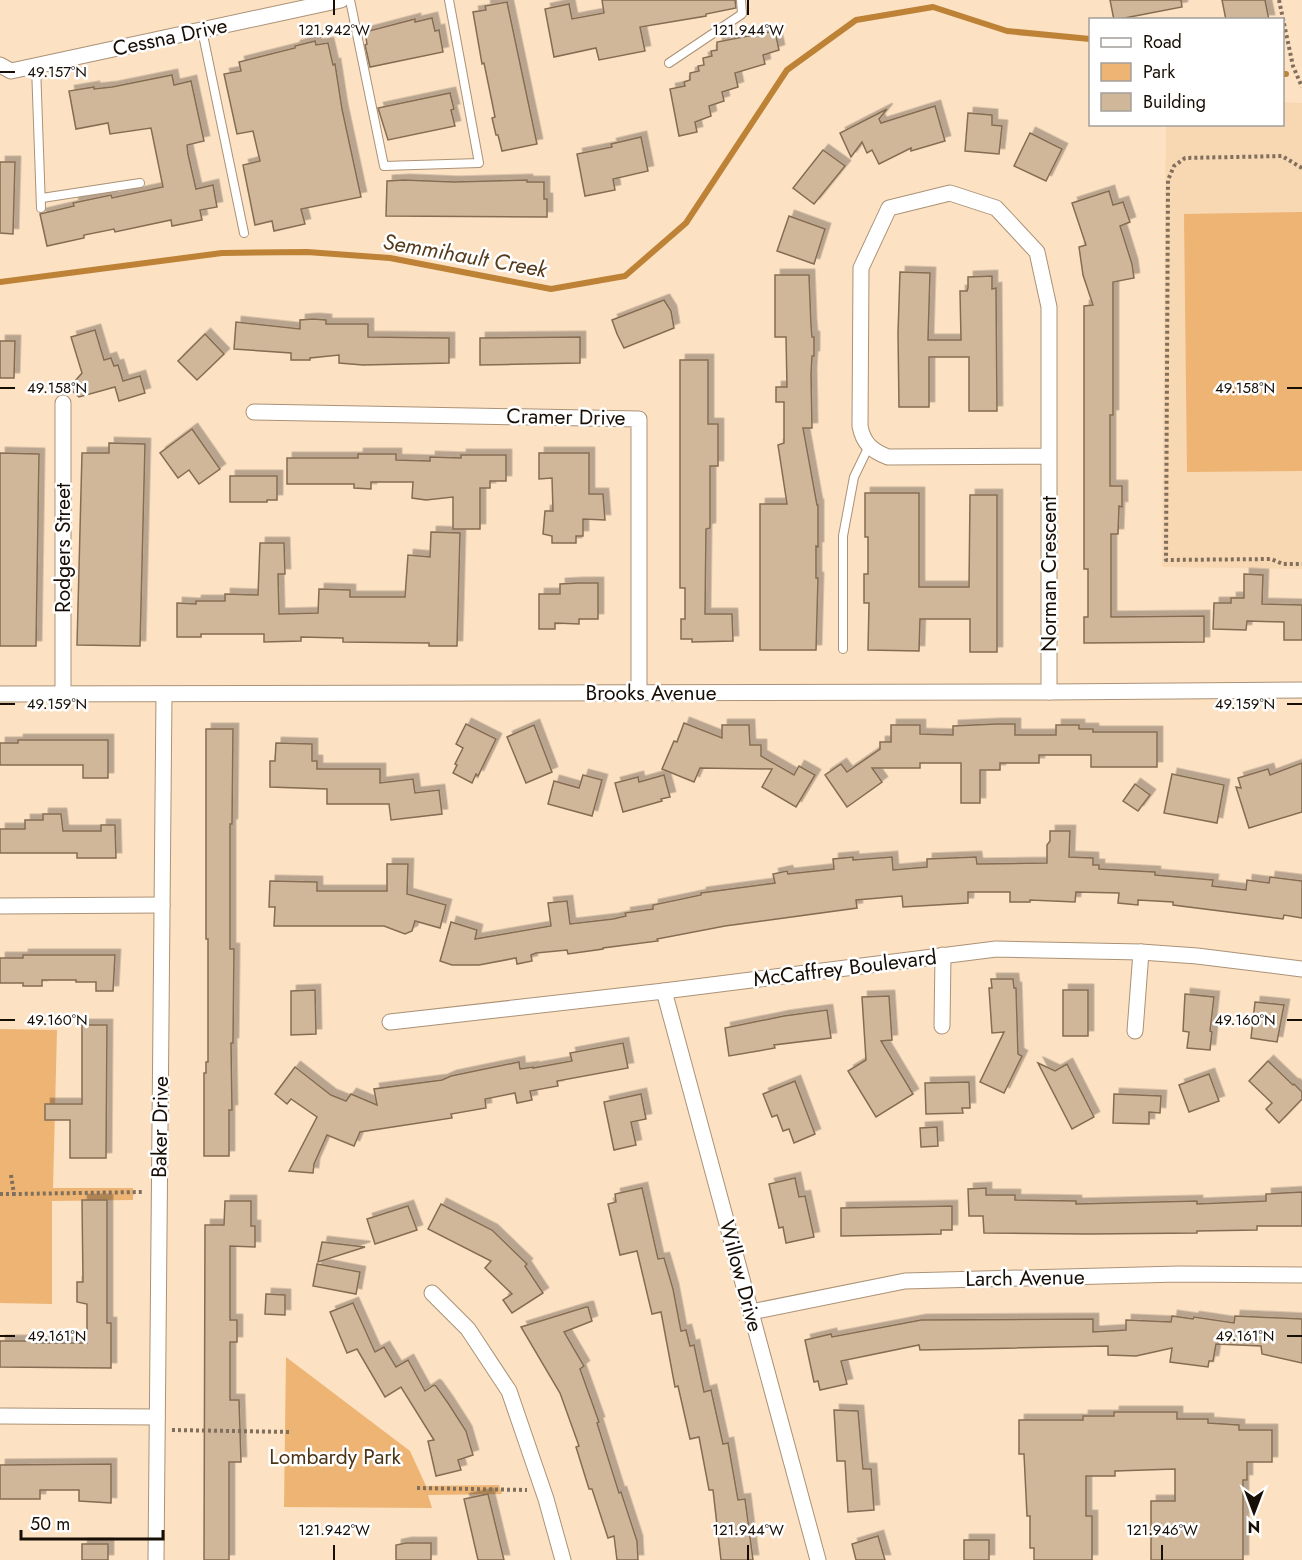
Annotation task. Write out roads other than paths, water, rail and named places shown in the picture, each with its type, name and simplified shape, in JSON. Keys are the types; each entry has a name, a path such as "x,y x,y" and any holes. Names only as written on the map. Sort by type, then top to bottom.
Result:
{"street":[{"name":"Cessna Drive","path":"0,65 11,71 341,0"},
{"name":"Norman Crescent","path":"869,446 862,437 860,426 861,268 890,208 950,193 996,208 1037,252 1049,307 1049,692"},
{"name":"Rodgers Street","path":"63,403 63,694"},
{"name":"Cramer Drive","path":"254,412 639,419 639,693"},
{"path":"869,446 879,454 888,457 1049,456"},
{"name":"Brooks Avenue","path":"0,694 1302,690"},
{"name":"Baker Drive","path":"156,1560 164,694"},
{"path":"0,906 162,905"},
{"name":"McCaffrey Boulevard","path":"390,1022 664,992 996,949 1141,952 1197,956 1302,969"},
{"path":"1135,1031 1141,952"},
{"path":"942,1026 943,955"},
{"name":"Willow Drive","path":"664,992 818,1560"},
{"name":"Larch Avenue","path":"751,1312 905,1281 1179,1274 1302,1275"},
{"path":"432,1293 468,1329 509,1390 543,1490 562,1560"},
{"path":"0,1416 158,1423"}],"lane":[{"path":"350,0 384,166 479,163 449,0"},
{"path":"669,63 742,14 741,0"},
{"path":"202,30 244,233"},
{"path":"36,66 41,208"},
{"path":"42,198 140,183"},
{"path":"843,649 844,528 854,477 869,446"}],"waterway":[{"name":"Semmihault Creek","path":"0,282 222,253 307,252 390,258 551,289 625,276 686,223 787,70 856,20 933,7 1007,31 1089,39"}],"park label":[{"name":"Lombardy Park","path":"335,1457"}]}
